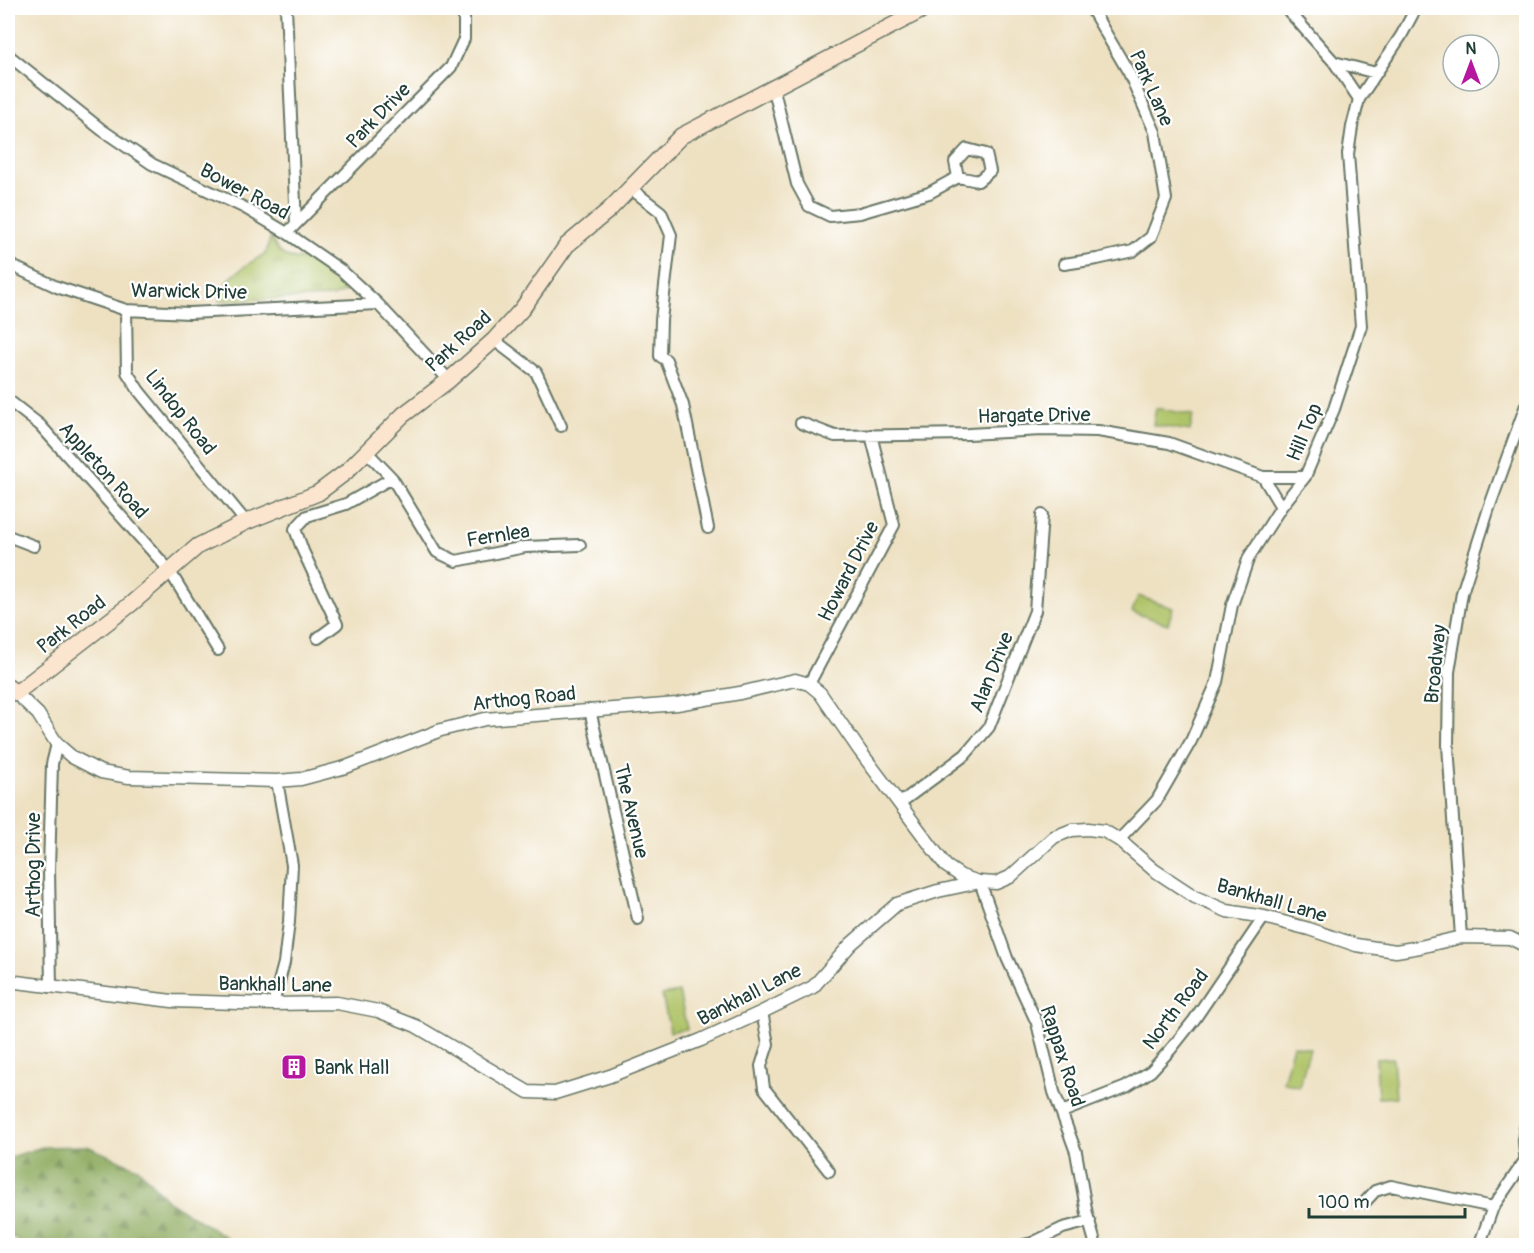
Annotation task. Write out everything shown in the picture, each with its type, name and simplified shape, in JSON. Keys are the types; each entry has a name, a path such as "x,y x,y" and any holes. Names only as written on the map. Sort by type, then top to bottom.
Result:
{"main road":[{"name":"Park Road","path":"10,689 131,604 198,546 246,522 318,493 346,472 404,416 494,340 522,309 567,245 609,210 681,136 926,8"}],"street":[{"path":"286,8 296,224"},
{"name":"Park Drive","path":"287,233 451,66 464,39 464,8"},
{"path":"493,8 510,8"},
{"name":"Park Lane","path":"1064,264 1097,260 1133,251 1151,237 1166,199 1155,132 1129,73 1091,8"},
{"path":"1286,8 1334,62 1359,99"},
{"name":"Hill Top","path":"1119,840 1157,800 1191,741 1217,682 1232,605 1249,557 1281,507 1305,477 1334,409 1361,326 1348,154 1352,127 1359,99 1401,36 1416,8"},
{"name":"Bower Road","path":"8,55 102,130 152,164 244,208 287,233 342,271 378,304 449,380"},
{"path":"1334,62 1376,73"},
{"path":"773,86 797,184 808,206 830,216 860,213 929,193 958,177"},
{"path":"630,188 661,212 671,235 661,320 660,356 666,360 683,405 708,528"},
{"name":"Warwick Drive","path":"8,264 57,287 126,310 189,313 378,304"},
{"name":"Lindop Road","path":"126,310 127,372 138,391 246,522"},
{"path":"494,340 536,372 561,426"},
{"name":"Appleton Road","path":"8,400 40,425 169,570 218,650"},
{"name":"Broadway","path":"1461,937 1448,745 1449,672 1462,593 1489,508 1527,405"},
{"name":"Hargate Drive","path":"801,423 835,436 968,434 1042,430 1098,431 1169,443 1263,477 1305,477"},
{"name":"Howard Drive","path":"809,684 894,525 871,435"},
{"name":"Fernlea","path":"368,453 392,478 437,552 456,561 525,547 580,545"},
{"path":"1263,477 1281,507"},
{"path":"318,638 337,624 295,529 307,516 346,504 392,478"},
{"name":"Alan Drive","path":"900,803 965,756 989,727 1035,611 1042,515"},
{"path":"8,536 34,546"},
{"name":"Arthog Road","path":"10,689 38,714 57,744 72,757 88,767 114,776 277,781 301,779 346,767 464,723 512,716 676,704 740,693 795,680 809,684"},
{"path":"809,684 820,693 860,752 946,866 961,876 980,882"},
{"name":"The Avenue","path":"590,710 638,920"},
{"name":"Arthog Drive","path":"51,987 49,869 52,764 57,744"},
{"path":"273,1004 284,963 292,865 277,781"},
{"name":"Bankhall Lane","path":"8,981 172,1001 337,1003 378,1011 416,1026 528,1092 555,1094 610,1076 701,1040 813,987 851,944 897,904 938,891 980,882 996,883 1010,877 1054,837 1072,830 1104,831 1119,840 1154,870 1195,897 1227,911 1264,917 1356,945 1396,951 1461,937 1510,938 1527,946"},
{"name":"Rappax Road","path":"980,882 1007,958 1037,1023 1054,1092 1076,1152 1096,1245"},
{"name":"North Road","path":"1062,1112 1126,1087 1151,1071 1194,1020 1264,917"},
{"path":"1510,938 1527,938"},
{"path":"762,1012 768,1044 761,1066 764,1088 829,1171"},
{"path":"1479,1245 1493,1207 1526,1160 1524,1136 1527,1126"},
{"path":"1365,1202 1381,1188 1391,1186 1493,1207"},
{"path":"1019,1245 1032,1243 1063,1228 1090,1221"}],"green space":[{"path":"271,235 280,252 295,259 308,255 342,282 344,292 333,297 219,301 227,281 266,253"},
{"path":"1156,408 1193,415 1190,431 1153,425"},
{"path":"1138,596 1173,608 1168,624 1132,612"},
{"path":"679,992 687,1029 670,1032 662,995"},
{"path":"1293,1045 1310,1049 1299,1087 1283,1082"},
{"path":"1393,1058 1396,1097 1378,1098 1376,1059"},
{"path":"87,1146 138,1168 168,1201 235,1245 18,1245 17,1239 8,1236 8,1158 42,1147"}],"place":[{"name":"Bank Hall","path":"294,1067"}]}
